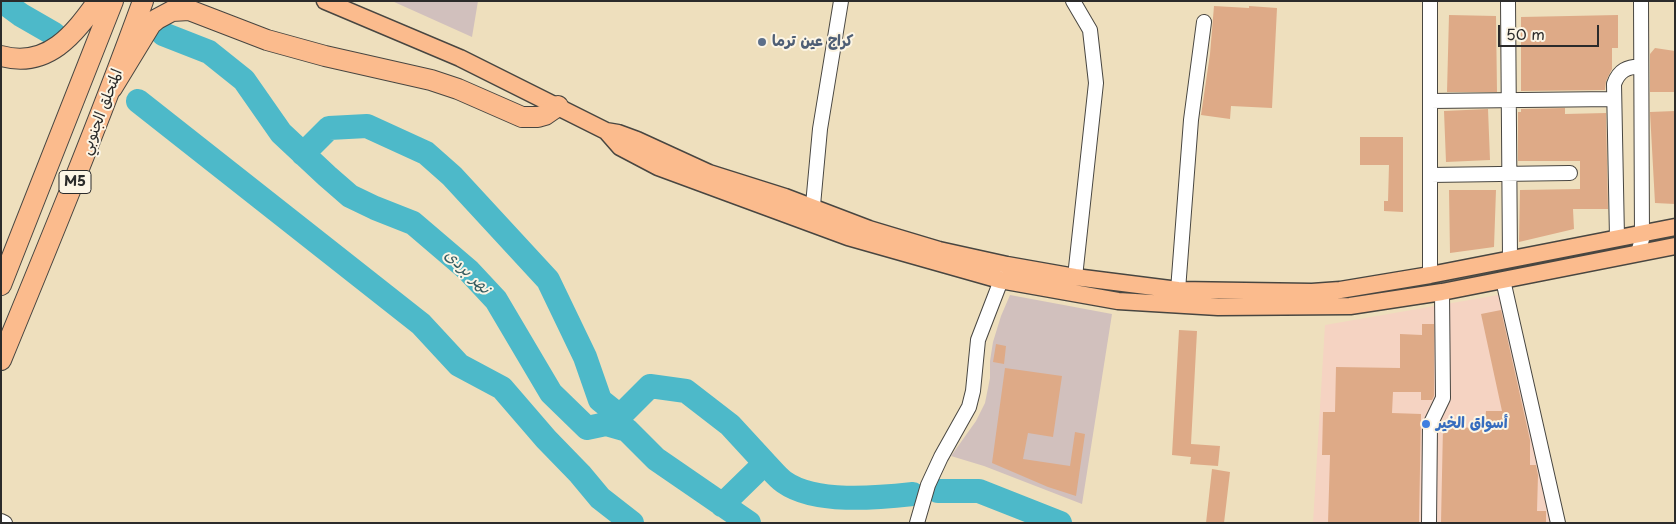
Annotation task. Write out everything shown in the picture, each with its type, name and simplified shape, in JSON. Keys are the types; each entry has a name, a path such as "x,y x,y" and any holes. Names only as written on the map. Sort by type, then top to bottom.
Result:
{"highway":[{"path":"1,56 30,58 50,52 67,40 98,1"},
{"name":"المتحلق الجنوبي","path":"1,286 113,1"},
{"name":"المتحلق الجنوبي","path":"1,360 112,88 143,1"},
{"path":"112,88 151,24 164,14 172,11 189,10 267,40 325,56 431,80 458,89 522,117 545,115 558,106"}],"main road":[{"path":"324,1 460,58 606,132 618,133 637,140 709,173 812,216 851,223 939,250 1004,273 1118,301 1218,307 1340,307 1442,292 1675,246"},
{"path":"1004,273 1075,278 1178,290 1312,292 1352,289 1675,227"}],"street":[{"path":"812,216 820,130 841,1"},
{"path":"1073,1 1090,30 1096,83 1075,278"},
{"path":"1430,1 1430,275"},
{"path":"1508,1 1510,260"},
{"path":"1638,253 1642,233 1640,1"},
{"path":"1178,290 1190,120 1204,22"},
{"path":"1617,238 1614,84 1620,72 1625,69 1641,66"},
{"path":"1430,101 1614,99"},
{"path":"1430,175 1570,173"},
{"path":"917,523 928,485 941,457 969,407 973,391 978,340 1004,273"},
{"path":"1503,280 1558,523"},
{"path":"1429,523 1430,425 1443,398 1442,292"},
{"path":"1,521 5,523"}],"shaded area":[{"path":"392,1 478,1 472,37"},
{"name":"أسواق الخير","path":"1504,294 1554,523 1313,523 1325,325"},
{"path":"1010,295 1112,314 1082,504 984,466 951,456 976,421 985,403 990,378 993,342"}],"building":[{"path":"1214,6 1277,8 1272,108 1231,106 1230,119 1201,115 1210,54"},
{"path":"1449,15 1496,16 1497,92 1447,92"},
{"path":"1618,15 1618,48 1612,48 1612,69 1606,81 1605,90 1521,91 1521,17"},
{"path":"1655,48 1675,51 1675,92 1650,92 1650,54"},
{"path":"1565,108 1565,114 1606,113 1608,209 1573,209 1574,229 1519,242 1520,190 1580,189 1580,161 1518,161 1518,112 1521,112 1521,109"},
{"path":"1488,109 1490,160 1446,162 1444,111"},
{"path":"1675,111 1675,204 1655,203 1650,112"},
{"path":"1360,137 1403,137 1403,212 1384,211 1384,201 1388,201 1389,165 1360,165"},
{"path":"1449,190 1496,190 1494,247 1450,253"},
{"path":"1501,310 1530,440 1530,465 1536,465 1538,475 1537,511 1546,511 1546,523 1441,523 1443,427 1485,428 1486,411 1502,411 1481,314"},
{"path":"1422,324 1434,324 1434,396 1432,400 1421,400 1421,392 1393,392 1392,413 1421,414 1419,523 1328,523 1330,455 1322,455 1323,412 1335,412 1336,367 1400,368 1400,334 1422,335"},
{"path":"1179,330 1197,331 1191,444 1220,446 1218,466 1190,464 1191,457 1172,455"},
{"path":"996,344 1006,346 1004,364 993,362"},
{"path":"1005,368 1062,376 1053,437 1028,433 1023,459 1070,466 1075,432 1085,434 1076,496 1048,487 992,463"},
{"path":"1212,469 1230,472 1224,523 1206,523"}],"waterway":[{"name":"نهر بردى","path":"2,1 21,15 54,34"},
{"name":"نهر بردى","path":"163,34 209,52 244,80 281,133 350,196 413,223 468,270 496,300 551,393 587,428 606,424 627,430 656,459 749,523"},
{"name":"نهر بردى","path":"138,101 421,324 459,365 502,388 600,498 632,523"},
{"path":"303,154 329,128 367,126 426,153 452,176 548,280 585,357 600,400 620,416 650,386 686,391 730,425 765,463 722,505"},
{"path":"765,463 784,482 812,494 846,498 913,494"},
{"path":"938,491 979,491 1060,523"}],"place":[{"name":"كراج عين ترما","path":"762,42"},
{"name":"أسواق الخير","path":"1426,424"}]}
